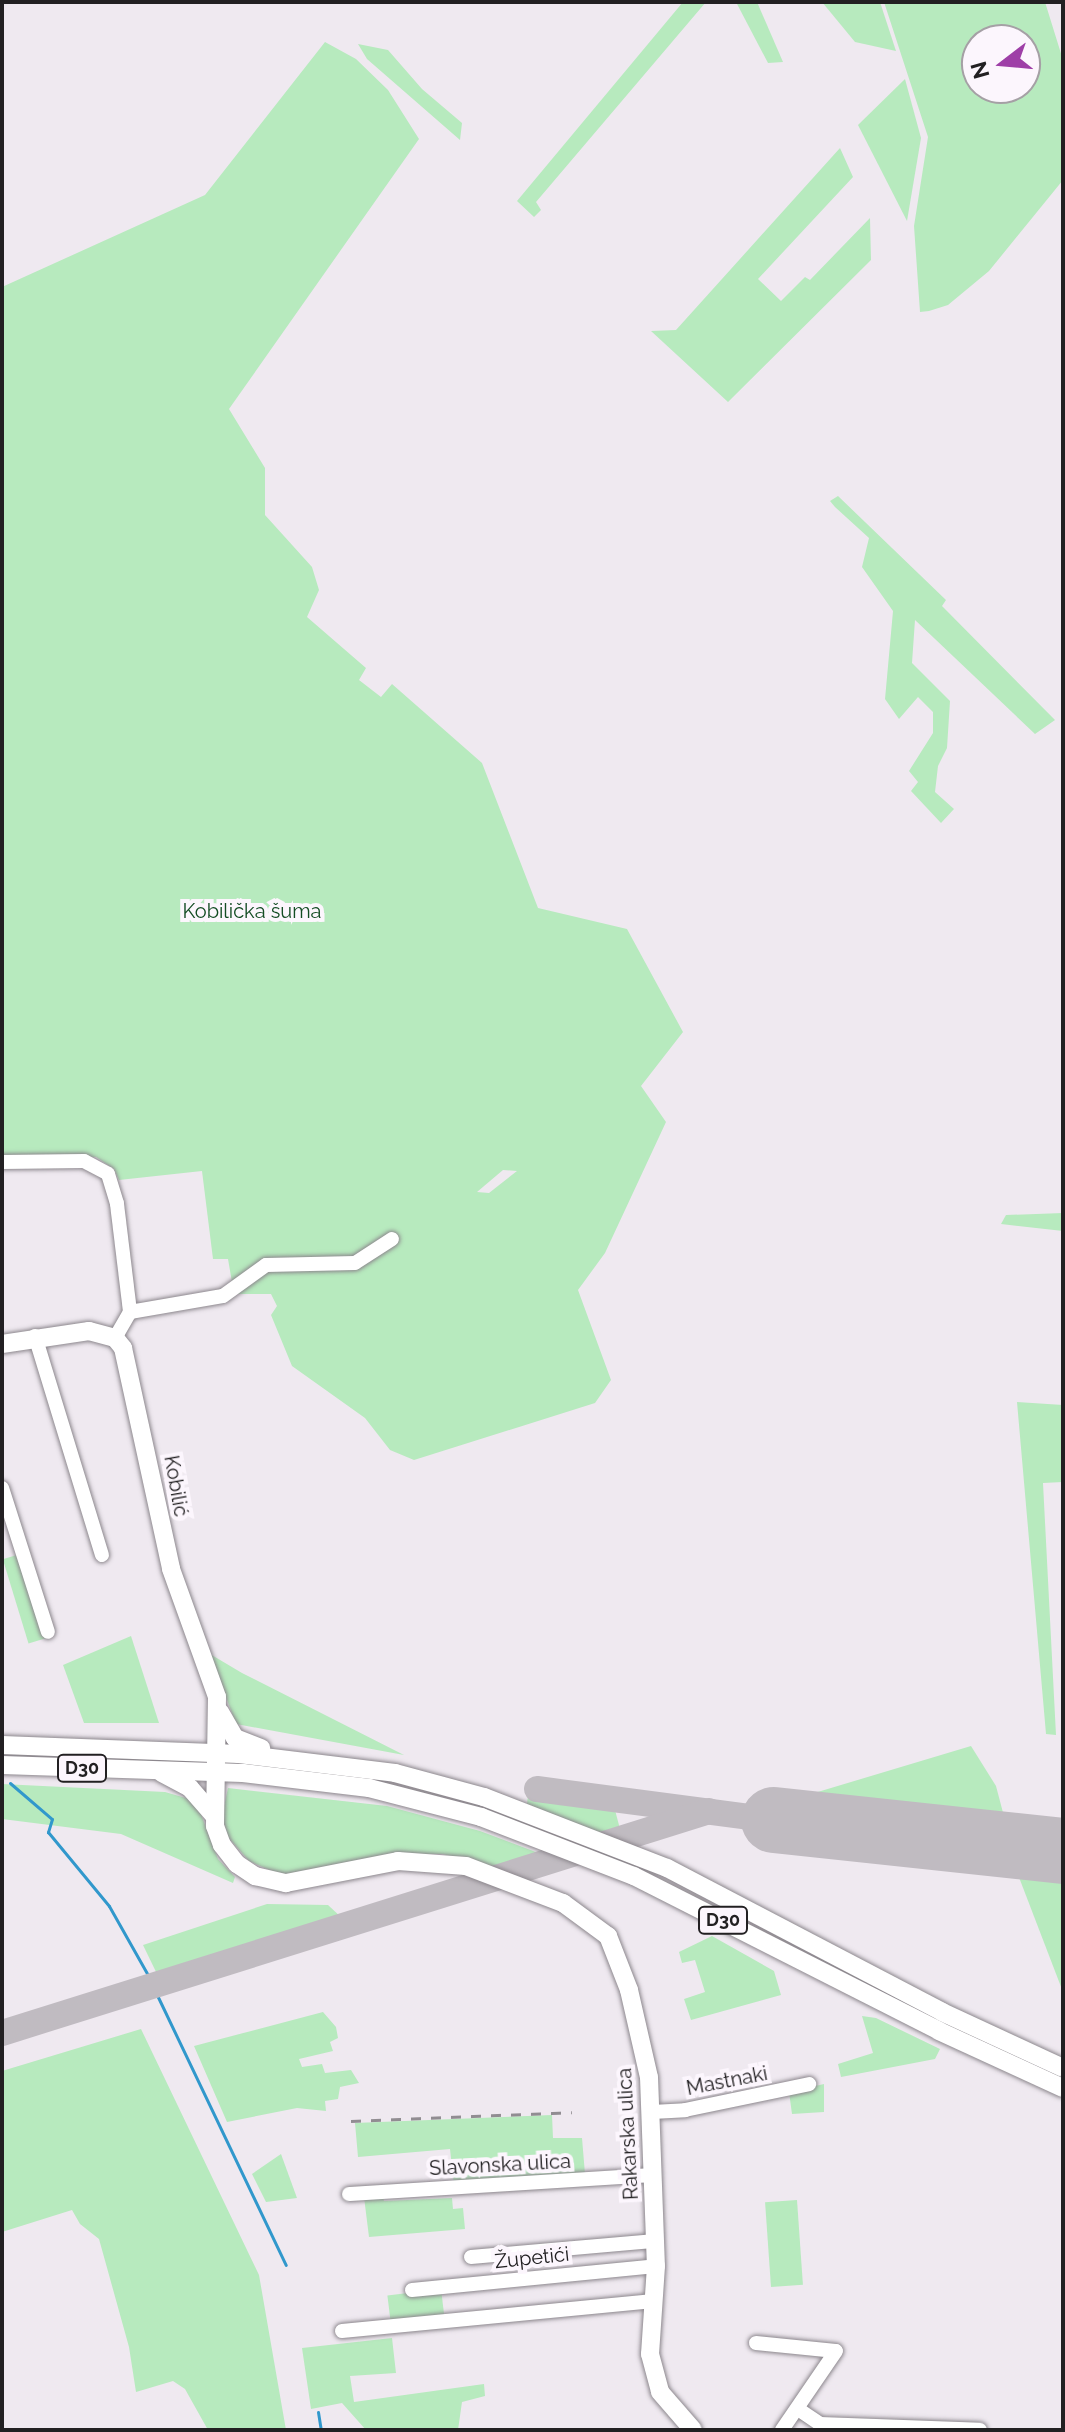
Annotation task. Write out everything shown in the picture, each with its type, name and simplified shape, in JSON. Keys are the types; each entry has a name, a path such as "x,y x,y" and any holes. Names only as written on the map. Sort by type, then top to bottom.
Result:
{"main road":[{"path":"2,1344 35,1336 89,1331 115,1338"},
{"name":"Kobilić","path":"115,1338 134,1380 171,1569 218,1706 214,1816"},
{"path":"218,1706 231,1733 245,1744 354,1768"},
{"name":"D30","path":"2,1745 216,1762 354,1768 484,1797 611,1843 1063,2068"},
{"name":"D30","path":"2,1765 152,1770 216,1762 412,1797 582,1852 1063,2088"},
{"path":"152,1770 190,1788 214,1816"},
{"name":"Rakarska ulica","path":"214,1816 222,1845 237,1864 269,1881 302,1883 375,1865 429,1860 503,1878 575,1908 603,1930 619,1956 647,2057 652,2112 656,2266 650,2354 660,2392 693,2430"}],"street":[{"path":"2,1162 84,1161 108,1174 117,1204 130,1312 115,1338"},
{"path":"130,1312 223,1296 266,1265 355,1263 392,1239"},
{"path":"35,1336 102,1555"},
{"path":"2,1488 48,1632"},
{"name":"Mastnaki","path":"652,2112 809,2084"},
{"name":"Slavonska ulica","path":"349,2194 653,2175"},
{"path":"471,2257 655,2241"},
{"name":"Župetići","path":"412,2290 656,2266"},
{"path":"342,2331 654,2301"},
{"path":"756,2343 836,2351 782,2430"},
{"path":"798,2409 820,2424 980,2430"}],"green space":[{"path":"683,2 706,2 536,202 541,210 534,217 517,201"},
{"path":"736,2 757,2 783,62 768,63"},
{"path":"822,2 880,2 896,51 855,42"},
{"path":"884,2 1045,2 1063,60 1063,180 989,271 948,305 929,311 920,312 914,226 928,137"},
{"name":"Kobilička šuma","path":"325,42 356,59 388,90 419,139 229,409 265,468 265,515 312,567 319,590 307,617 366,668 359,680 381,697 392,684 482,763 538,908 627,929 683,1032 641,1086 666,1122 605,1253 578,1290 611,1380 595,1403 414,1460 390,1450 365,1418 292,1366 271,1315 277,1306 271,1294 234,1294 228,1259 213,1259 202,1171 119,1180 114,1169 96,1157 2,1155 2,287 205,195","holes":["503,1170 517,1171 489,1193 477,1192"]},
{"path":"358,44 388,50 422,89 462,123 460,140 367,59"},
{"path":"905,79 921,138 907,221 858,125"},
{"path":"840,148 853,177 758,279 781,301 805,277 810,280 870,218 871,260 728,402 651,331 676,330"},
{"path":"838,496 946,600 942,606 1055,720 1035,734 915,620 912,663 950,701 947,748 938,766 935,792 954,809 941,823 911,791 918,782 909,771 933,733 933,712 918,697 899,719 885,699 893,611 862,567 869,538 830,501"},
{"path":"1063,1213 1063,1231 1001,1224 1006,1215"},
{"path":"1017,1402 1063,1405 1063,1482 1043,1483 1056,1735 1046,1734"},
{"path":"20,1554 46,1638 29,1643 3,1559"},
{"path":"131,1636 159,1723 84,1723 63,1665"},
{"path":"210,1654 242,1673 404,1755 236,1724"},
{"path":"971,1746 996,1786 1006,1824 791,1800"},
{"path":"2,1784 165,1792 196,1801 218,1859 235,1877 233,1883 121,1834 2,1819"},
{"path":"228,1788 387,1806 480,1831 549,1857 501,1871 443,1854 397,1854 281,1875 249,1861 228,1837 222,1815"},
{"path":"528,1795 615,1810 620,1829 609,1837 527,1804"},
{"path":"1015,1867 1063,1872 1063,1992"},
{"path":"267,1904 328,1905 342,1918 158,1976 143,1945"},
{"path":"712,1936 774,1971 781,1995 691,2020 684,1999 705,1992 695,1960 682,1963 679,1952"},
{"path":"323,2012 336,2027 338,2038 330,2042 333,2051 299,2059 302,2067 322,2064 325,2073 351,2070 359,2083 340,2087 338,2099 325,2101 326,2111 297,2108 227,2122 194,2046"},
{"path":"862,2016 876,2018 940,2049 935,2059 841,2077 838,2064 873,2053"},
{"path":"141,2029 259,2275 286,2430 208,2430 185,2389 173,2381 136,2392 129,2347 99,2239 80,2224 72,2210 2,2232 2,2071"},
{"path":"824,2084 824,2112 792,2114 789,2092"},
{"path":"552,2115 553,2138 582,2138 585,2174 454,2185 450,2149 358,2157 355,2123"},
{"path":"281,2154 297,2198 266,2202 252,2174"},
{"path":"383,2196 384,2201 452,2198 453,2209 463,2208 465,2229 369,2237 364,2197"},
{"path":"797,2200 803,2285 771,2287 765,2202"},
{"path":"441,2289 444,2315 391,2321 387,2296"},
{"path":"392,2338 396,2373 350,2376 354,2402 484,2384 485,2396 462,2402 458,2430 366,2430 342,2403 311,2409 302,2348"}],"waterway":[{"path":"10,1783 52,1819 48,1832 109,1906 149,1977"},
{"path":"157,1995 286,2265"},
{"path":"318,2412 321,2430"}],"taxiway":[{"path":"537,1789 774,1820"},
{"path":"2,2033 709,1811"}],"runway":[{"path":"774,1820 1063,1851"}],"railway":[{"path":"351,2121 572,2112"}]}
